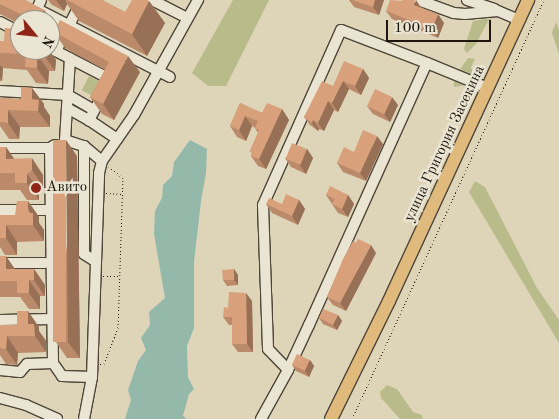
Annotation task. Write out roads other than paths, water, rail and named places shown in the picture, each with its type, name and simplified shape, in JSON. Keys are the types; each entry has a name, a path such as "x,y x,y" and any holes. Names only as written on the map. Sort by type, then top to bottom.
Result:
{"main road":[{"name":"улица Григория Засекина","path":"331,419 390,301 528,0"}],"street":[{"path":"41,0 37,9 170,77"},
{"path":"60,38 82,0"},
{"path":"84,419 92,377 97,192 102,161 134,116 198,0"},
{"path":"418,0 454,13 465,14 498,10"},
{"path":"467,0 498,10 519,20"},
{"path":"151,3 184,16"},
{"path":"288,370 268,349 264,205 341,30 488,88"},
{"path":"7,40 7,33 10,32"},
{"path":"60,53 110,79 89,120"},
{"path":"65,140 70,58"},
{"path":"261,419 288,370 427,63"},
{"path":"0,91 68,95 94,110"},
{"path":"67,108 89,120 117,140"},
{"path":"0,148 50,148 65,140 84,146 102,161"},
{"path":"84,146 84,254 95,262"},
{"path":"50,148 53,363 62,376 92,377"},
{"path":"0,210 51,210"},
{"path":"0,263 44,263"},
{"path":"0,320 52,319"},
{"path":"0,370 20,372 27,364 53,363"},
{"path":"0,398 26,405 57,419"}],"place":[{"name":"Авито","path":"36,188"}]}
